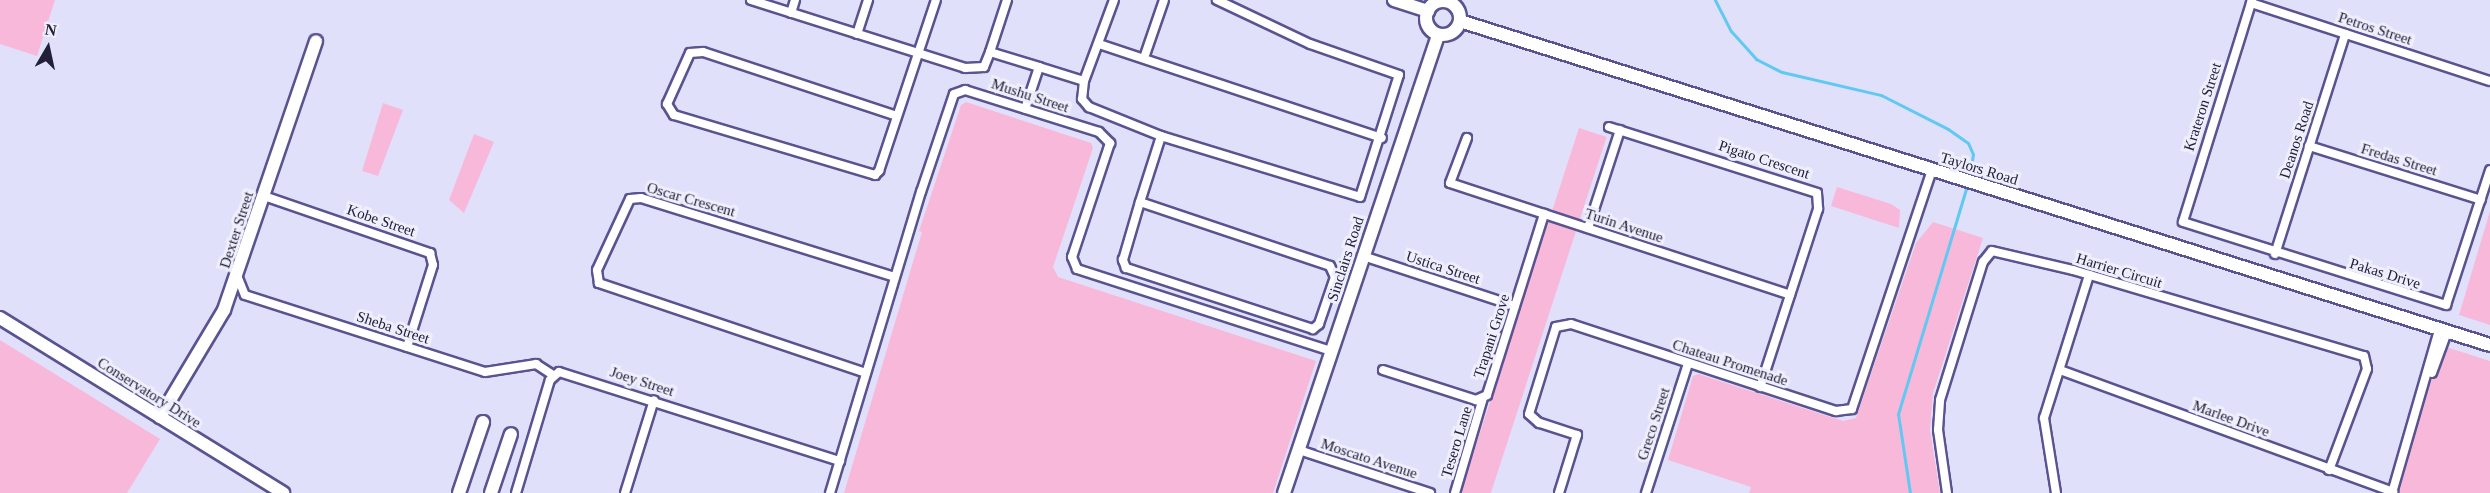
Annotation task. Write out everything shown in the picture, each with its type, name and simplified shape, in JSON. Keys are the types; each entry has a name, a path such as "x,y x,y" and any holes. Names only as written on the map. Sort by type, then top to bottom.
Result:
{"street":[{"path":"751,0 976,70 984,67 1007,0"},
{"path":"791,13 795,0"},
{"path":"857,34 868,0"},
{"path":"897,116 703,52 690,53 667,104 674,115 866,176 879,171 936,0"},
{"path":"1114,0 1084,81 1085,104 1161,136 1355,198 1365,190 1399,85 1395,72 1310,44 1217,0"},
{"path":"1144,58 1164,0"},
{"path":"1394,0 1428,11"},
{"name":"Petros Street","path":"2251,2 2490,81"},
{"name":"Krateron Street","path":"2183,222 2251,2"},
{"path":"1449,3 1458,10 1460,21 1454,32 1438,34 1429,27 1428,11 1435,4 1449,3"},
{"name":"Taylors Road","path":"1460,21 2490,345"},
{"name":"Sinclairs Road","path":"1284,493 1438,34"},
{"name":"Deanos Road","path":"2276,254 2345,34"},
{"name":"Dexter Street","path":"160,417 224,310 238,275 316,40"},
{"path":"1099,44 1382,138"},
{"path":"990,52 1084,81"},
{"path":"1025,109 1039,68"},
{"name":"Mushu Street","path":"830,493 894,277 954,94 964,90 1100,132 1110,143 1072,256 1077,268 1331,351"},
{"name":"Pigato Crescent","path":"1609,127 1818,193 1818,209 1760,387"},
{"path":"1588,228 1620,130"},
{"path":"1140,202 1330,266 1335,277 1319,324 1313,329 1126,268 1123,260 1140,202 1161,136"},
{"name":"Turin Avenue","path":"1467,138 1450,183 1790,295"},
{"name":"Fredas Street","path":"2309,146 2481,200"},
{"name":"Chateau Promenade","path":"1559,493 1577,435 1539,423 1529,414 1556,327 1571,324 1836,411 1852,409 1932,170"},
{"name":"Pakas Drive","path":"2183,222 2276,254 2446,305 2490,170"},
{"name":"Kobe Street","path":"264,196 430,253 433,265 407,347"},
{"name":"Oscar Crescent","path":"866,373 599,283 597,270 630,199 641,198 894,277"},
{"name":"Trapani Grove","path":"1383,370 1483,398 1544,214"},
{"name":"Harrier Circuit","path":"1947,493 1938,430 1940,400 1986,256 1996,251 2089,275 2364,356 2367,369 2329,470"},
{"name":"Ustica Street","path":"1363,256 1515,306"},
{"name":"Sheba Street","path":"238,275 237,284 245,295 485,372 536,364 553,375"},
{"path":"2056,493 2044,427 2089,275"},
{"name":"Conservatory Drive","path":"0,318 282,493"},
{"path":"2392,493 2443,331"},
{"name":"Greco Street","path":"1646,493 1688,364"},
{"name":"Marlee Drive","path":"2060,370 2392,493"},
{"name":"Joey Street","path":"553,375 565,371 840,461"},
{"path":"516,493 553,375"},
{"name":"Tesero Lane","path":"1455,493 1483,398"},
{"path":"625,493 654,399"},
{"path":"459,493 483,422"},
{"path":"491,493 511,434"},
{"name":"Moscato Avenue","path":"1299,450 1430,493"}],"shaded area":[{"path":"0,0 55,0 37,56 0,44"},
{"path":"966,102 1091,143 1093,148 1053,267 1058,277 1316,361 1273,493 844,493 922,232 919,231 961,105"},
{"path":"383,103 403,110 378,176 362,171"},
{"path":"1579,128 1607,137 1491,493 1460,493"},
{"path":"474,134 494,142 464,213 449,200"},
{"path":"1837,187 1891,204 1900,210 1899,228 1831,206"},
{"path":"2490,211 2490,325 2459,315"},
{"path":"1933,222 1983,238 1933,393 1930,430 1940,493 1749,493 1751,487 1668,460 1693,376 1698,374 1843,421 1856,418 1916,243"},
{"path":"0,340 160,439 127,493 0,493"},
{"path":"2446,347 2490,361 2490,493 2398,493 2430,384"}],"waterway":[{"path":"1715,0 1731,31 1756,59 1782,72 1881,95 1948,129 1968,143 1973,154 1969,178"},
{"path":"1910,493 1898,414 1967,185"}]}
